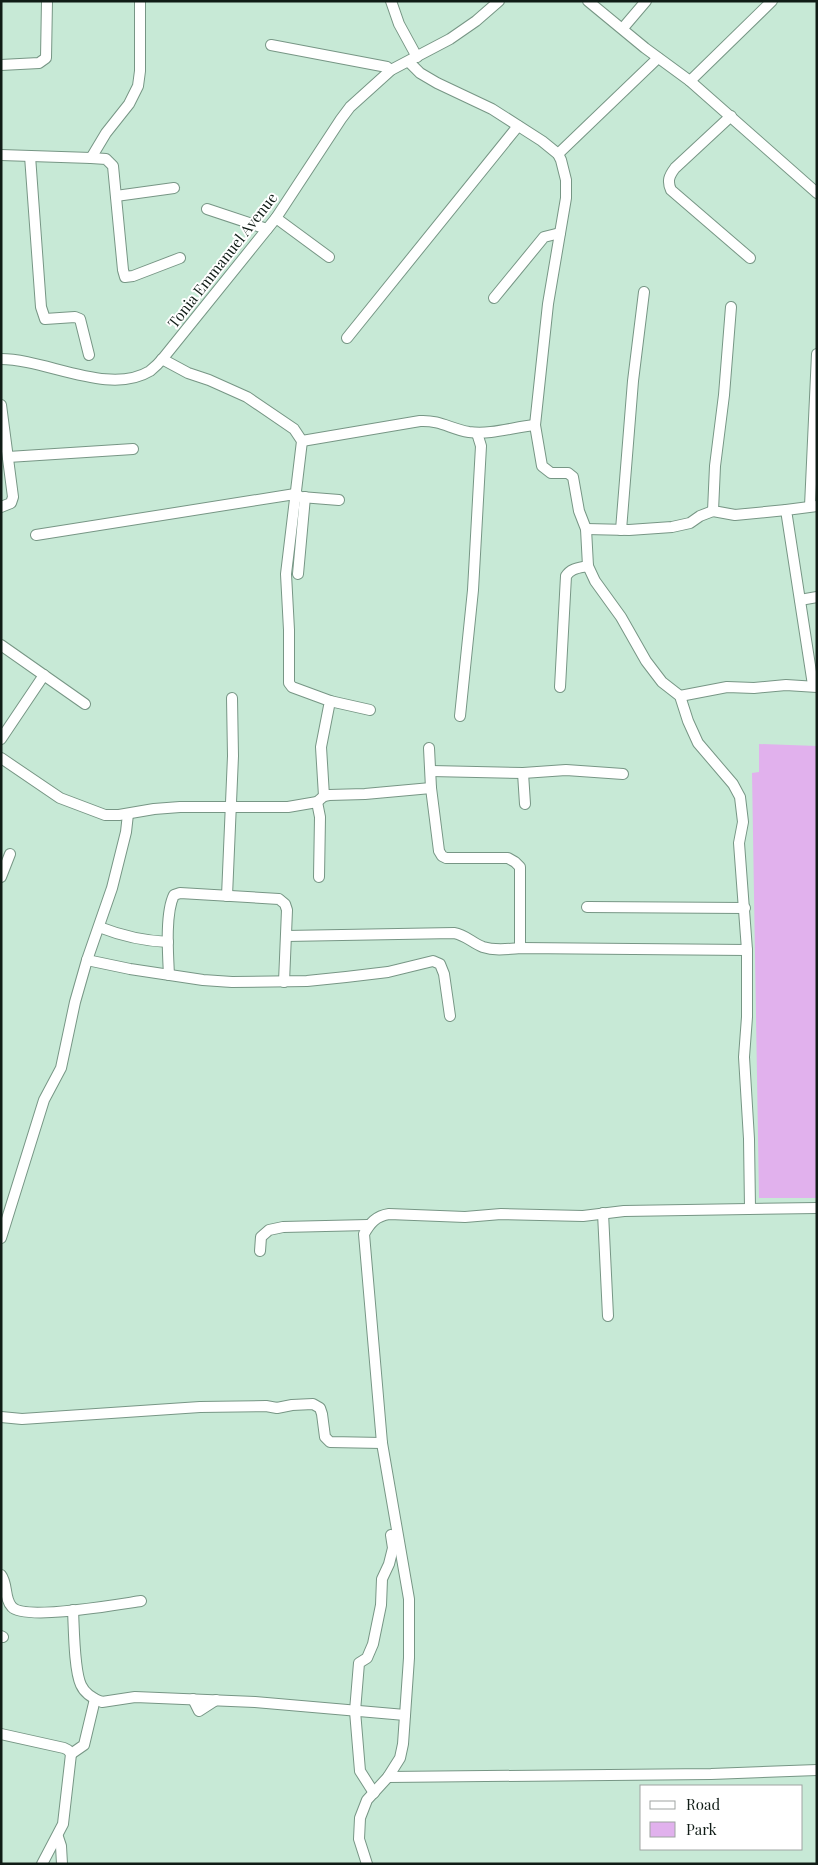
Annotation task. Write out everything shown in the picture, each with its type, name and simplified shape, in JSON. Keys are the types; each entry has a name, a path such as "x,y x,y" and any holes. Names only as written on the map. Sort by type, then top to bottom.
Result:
{"street":[{"path":"1,65 39,63 46,58 47,1"},
{"path":"91,158 106,134 129,104 138,86 140,71 140,1"},
{"path":"392,1 399,24 420,73 492,109 558,154 564,166 566,198 544,341 535,424 542,466 551,472 568,473 572,477 579,511 586,529 588,566 595,581 621,617 646,661 662,682 680,696 698,743 733,784 740,798 743,822 739,843 747,950 747,1017 744,1057 748,1106 750,1208"},
{"name":"Tonia Emmanuel Avenue","path":"1,359 46,365 98,380 121,379 150,371 162,359 276,218 350,107 367,94 391,70 463,30 499,1"},
{"path":"588,1 658,58 690,81 817,192"},
{"path":"623,28 646,1"},
{"path":"690,81 772,1"},
{"path":"271,46 391,70"},
{"path":"558,154 658,58"},
{"path":"731,116 675,168 669,176 669,185 671,190 750,258"},
{"path":"347,338 518,126"},
{"path":"1,155 106,158 113,166 123,270 126,277 180,258"},
{"path":"30,156 40,307 45,319 75,317 80,319 89,354"},
{"path":"116,196 174,188"},
{"path":"207,209 267,229"},
{"path":"276,218 329,257"},
{"path":"494,298 544,237 560,233"},
{"path":"620,530 633,382 644,292"},
{"path":"713,511 715,466 724,395 731,306"},
{"path":"586,529 620,530 672,527 690,523 700,516 713,511 735,514 813,506 817,354"},
{"path":"162,359 188,373 210,380 247,397 294,429 302,441 298,574"},
{"path":"1,405 13,497 11,504 1,507"},
{"path":"302,441 429,421 467,432 489,433 535,424"},
{"path":"460,716 473,590 481,446 477,432"},
{"path":"8,457 133,449"},
{"path":"300,496 286,574 289,683 292,688 330,701 370,710"},
{"path":"36,534 300,496 339,500"},
{"path":"680,696 728,687 754,688 786,684 815,686 786,510"},
{"path":"560,687 566,576 569,571 588,566"},
{"path":"800,600 817,598"},
{"path":"1,645 85,704"},
{"path":"1,739 44,675"},
{"path":"227,896 231,806 232,698"},
{"path":"319,878 321,747 330,701"},
{"path":"429,748 439,851 446,858 508,858 520,867 520,948"},
{"path":"1,758 60,798 105,815 180,807 288,807 320,799 432,788"},
{"path":"431,771 523,773 566,770 623,774"},
{"path":"523,773 525,804"},
{"path":"1,1238 44,1100 60,1068 65,1052 66,1035 87,960 112,888 126,832 128,814"},
{"path":"1,877 10,854"},
{"path":"169,975 170,902 174,895 180,893 279,899 285,904 287,910 284,982"},
{"path":"587,907 745,908"},
{"path":"100,927 118,935 148,941 168,942"},
{"path":"286,936 454,933 463,934 476,943 490,948 747,950"},
{"path":"87,960 169,975 232,982 307,981 388,972 433,961 440,964 444,974 450,1016"},
{"path":"367,1864 359,1838 360,1818 367,1800 388,1777 400,1758 409,1658 409,1599 382,1443 364,1234 368,1225 380,1216 389,1214 465,1217 501,1214 583,1216 624,1210 817,1208"},
{"path":"603,1213 608,1316"},
{"path":"260,1251 261,1237 269,1230 283,1227 368,1225"},
{"path":"1,1417 22,1419 200,1407 266,1406 277,1408 313,1404 320,1408 325,1437 330,1442 382,1443"},
{"path":"374,1793 360,1771 355,1711 359,1664 367,1658 373,1644 381,1605 382,1579 390,1564 393,1548 388,1517 390,1494"},
{"path":"1,1575 5,1580 6,1594 10,1607 19,1612 72,1610 141,1601"},
{"path":"72,1610 81,1686 94,1699 102,1702 135,1697 193,1699 255,1702 405,1715"},
{"path":"71,1754 84,1745 94,1699"},
{"path":"1,1734 64,1748 71,1754 63,1824 58,1837 42,1864"},
{"path":"388,1777 711,1774 817,1770"},
{"path":"58,1837 61,1846 62,1864"}],"green space":[{"path":"759,744 817,746 817,1198 759,1198 752,773 759,772"}]}
